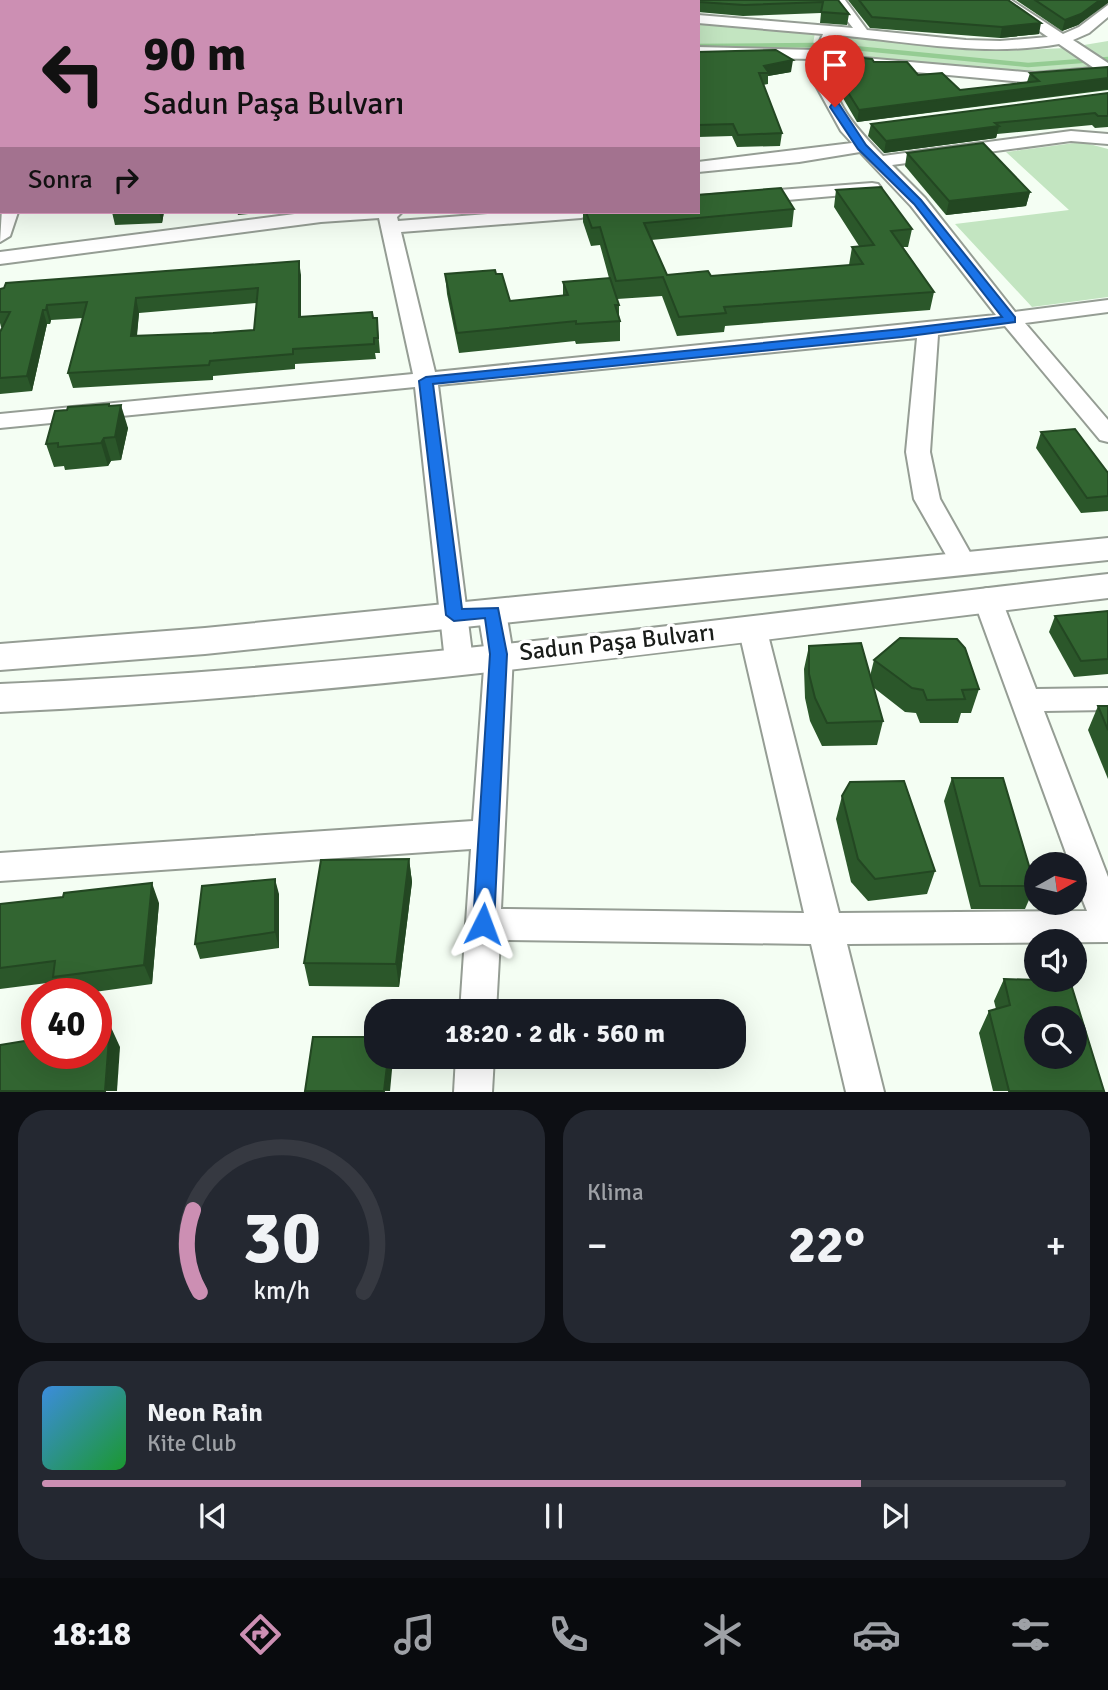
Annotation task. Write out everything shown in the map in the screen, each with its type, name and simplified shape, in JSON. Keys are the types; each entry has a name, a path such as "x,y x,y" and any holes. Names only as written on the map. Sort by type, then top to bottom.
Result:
{"main road":[{"name":"Sadun Paşa Bulvarı","path":"0,657 178,644 1108,549"},
{"name":"Sadun Paşa Bulvarı","path":"0,698 113,693 459,661 499,654 646,640 987,598 1108,586"}],"street":[{"path":"838,0 860,27 860,33"},
{"path":"1002,0 1108,71"},
{"path":"700,19 981,45 1029,43 1060,38 1083,31 1108,9"},
{"path":"832,30 822,57 822,82 849,131 902,186 1108,435"},
{"path":"700,52 822,57 1022,77 1108,71"},
{"path":"1022,77 1022,87 1030,96"},
{"path":"849,131 874,128"},
{"path":"878,162 1071,136 1108,139"},
{"path":"700,167 799,157 862,147"},
{"path":"700,202 902,186"},
{"path":"0,236 8,214"},
{"path":"0,258 305,215 390,217 505,214"},
{"path":"390,217 426,381 459,661"},
{"path":"0,421 928,330 1108,306"},
{"path":"928,330 918,424 918,452 927,499 963,564"},
{"path":"483,924 827,929 1108,924 987,598"},
{"path":"479,999 499,654 492,612"},
{"path":"752,626 865,1091"},
{"path":"1026,700 1108,699"},
{"path":"0,867 488,834"},
{"path":"473,1091 474,1069"}],"green space":[{"path":"700,25 815,33 812,49 700,56"},
{"path":"843,37 998,51 1066,48 1108,41 1108,68 1033,74 834,55 837,41"},
{"path":"1082,142 1108,149 1108,297 1032,307 955,224 1069,210 1006,152"}],"building":[{"path":"700,0 838,0 849,14 821,12 823,2 744,5"},
{"path":"859,0 1008,0 1041,23 1002,27 872,17"},
{"path":"1035,0 1100,0 1081,14 1065,20"},
{"path":"776,50 793,60 764,66 769,73 759,73 782,133 738,135 733,124 700,125 700,52"},
{"path":"844,56 872,59 874,62 907,62 918,75 942,73 960,90 1039,81 1030,73 1108,67 1108,78 859,110 834,70 834,66 847,66"},
{"path":"1108,93 1108,116 1098,116 1095,113 995,123 999,126 886,141 871,124"},
{"path":"983,143 1030,192 949,201 907,153"},
{"path":"881,187 912,229 891,231 934,292 724,307 726,313 679,317 663,277 616,281 600,227 592,228 587,214 700,214 700,195 781,188 794,209 644,223 667,275 708,271 711,276 863,264 852,247 874,245 836,190"},
{"path":"299,261 299,317 372,312 373,318 377,318 378,338 374,338 374,344 293,349 293,354 210,361 209,365 68,373 87,302 47,305 46,310 43,310 27,376 0,378 0,332 10,312 0,312 0,289 4,288 6,283","holes":["258,288 254,330 213,333 131,336 136,298"]},
{"path":"495,270 496,274 502,274 510,301 568,295 563,282 610,278 619,305 615,305 620,321 576,324 576,321 457,333 445,274"},
{"path":"121,405 115,437 104,438 101,443 58,447 58,443 46,444 55,411 67,410 68,407"},
{"path":"1075,429 1108,473 1108,496 1087,498 1041,432"},
{"path":"1108,611 1108,659 1081,661 1055,616"},
{"path":"900,638 957,639 965,648 979,689 962,690 965,699 927,700 923,690 912,688 874,660"},
{"path":"861,643 883,721 827,723 815,698 809,674 809,646"},
{"path":"1098,706 1108,706 1108,730"},
{"path":"952,778 1003,778 1025,852 1024,886 980,886"},
{"path":"904,781 935,871 875,879 858,859 842,796 850,782"},
{"path":"409,859 396,964 304,963 321,860"},
{"path":"275,879 275,932 195,944 202,886"},
{"path":"152,883 144,965 53,977 55,961 0,968 0,904 63,897 64,893"},
{"path":"1004,979 1024,980 1024,992 1073,992 1078,1006 1024,1006 1024,1069 1087,1069 1087,1036 1104,1091 1009,1091 989,1011 1010,1005"},
{"path":"313,1037 364,1037 364,1069 387,1069 384,1091 305,1091"},
{"path":"21,1042 21,1069 107,1069 105,1091 0,1091 0,1045"}],"waterway":[{"path":"700,46 814,45"},
{"path":"844,47 1028,65 1108,59"}],"route":[{"path":"483,924 499,654 492,612 454,615 426,381 902,333 1010,319 918,202 862,147 835,107"}]}
